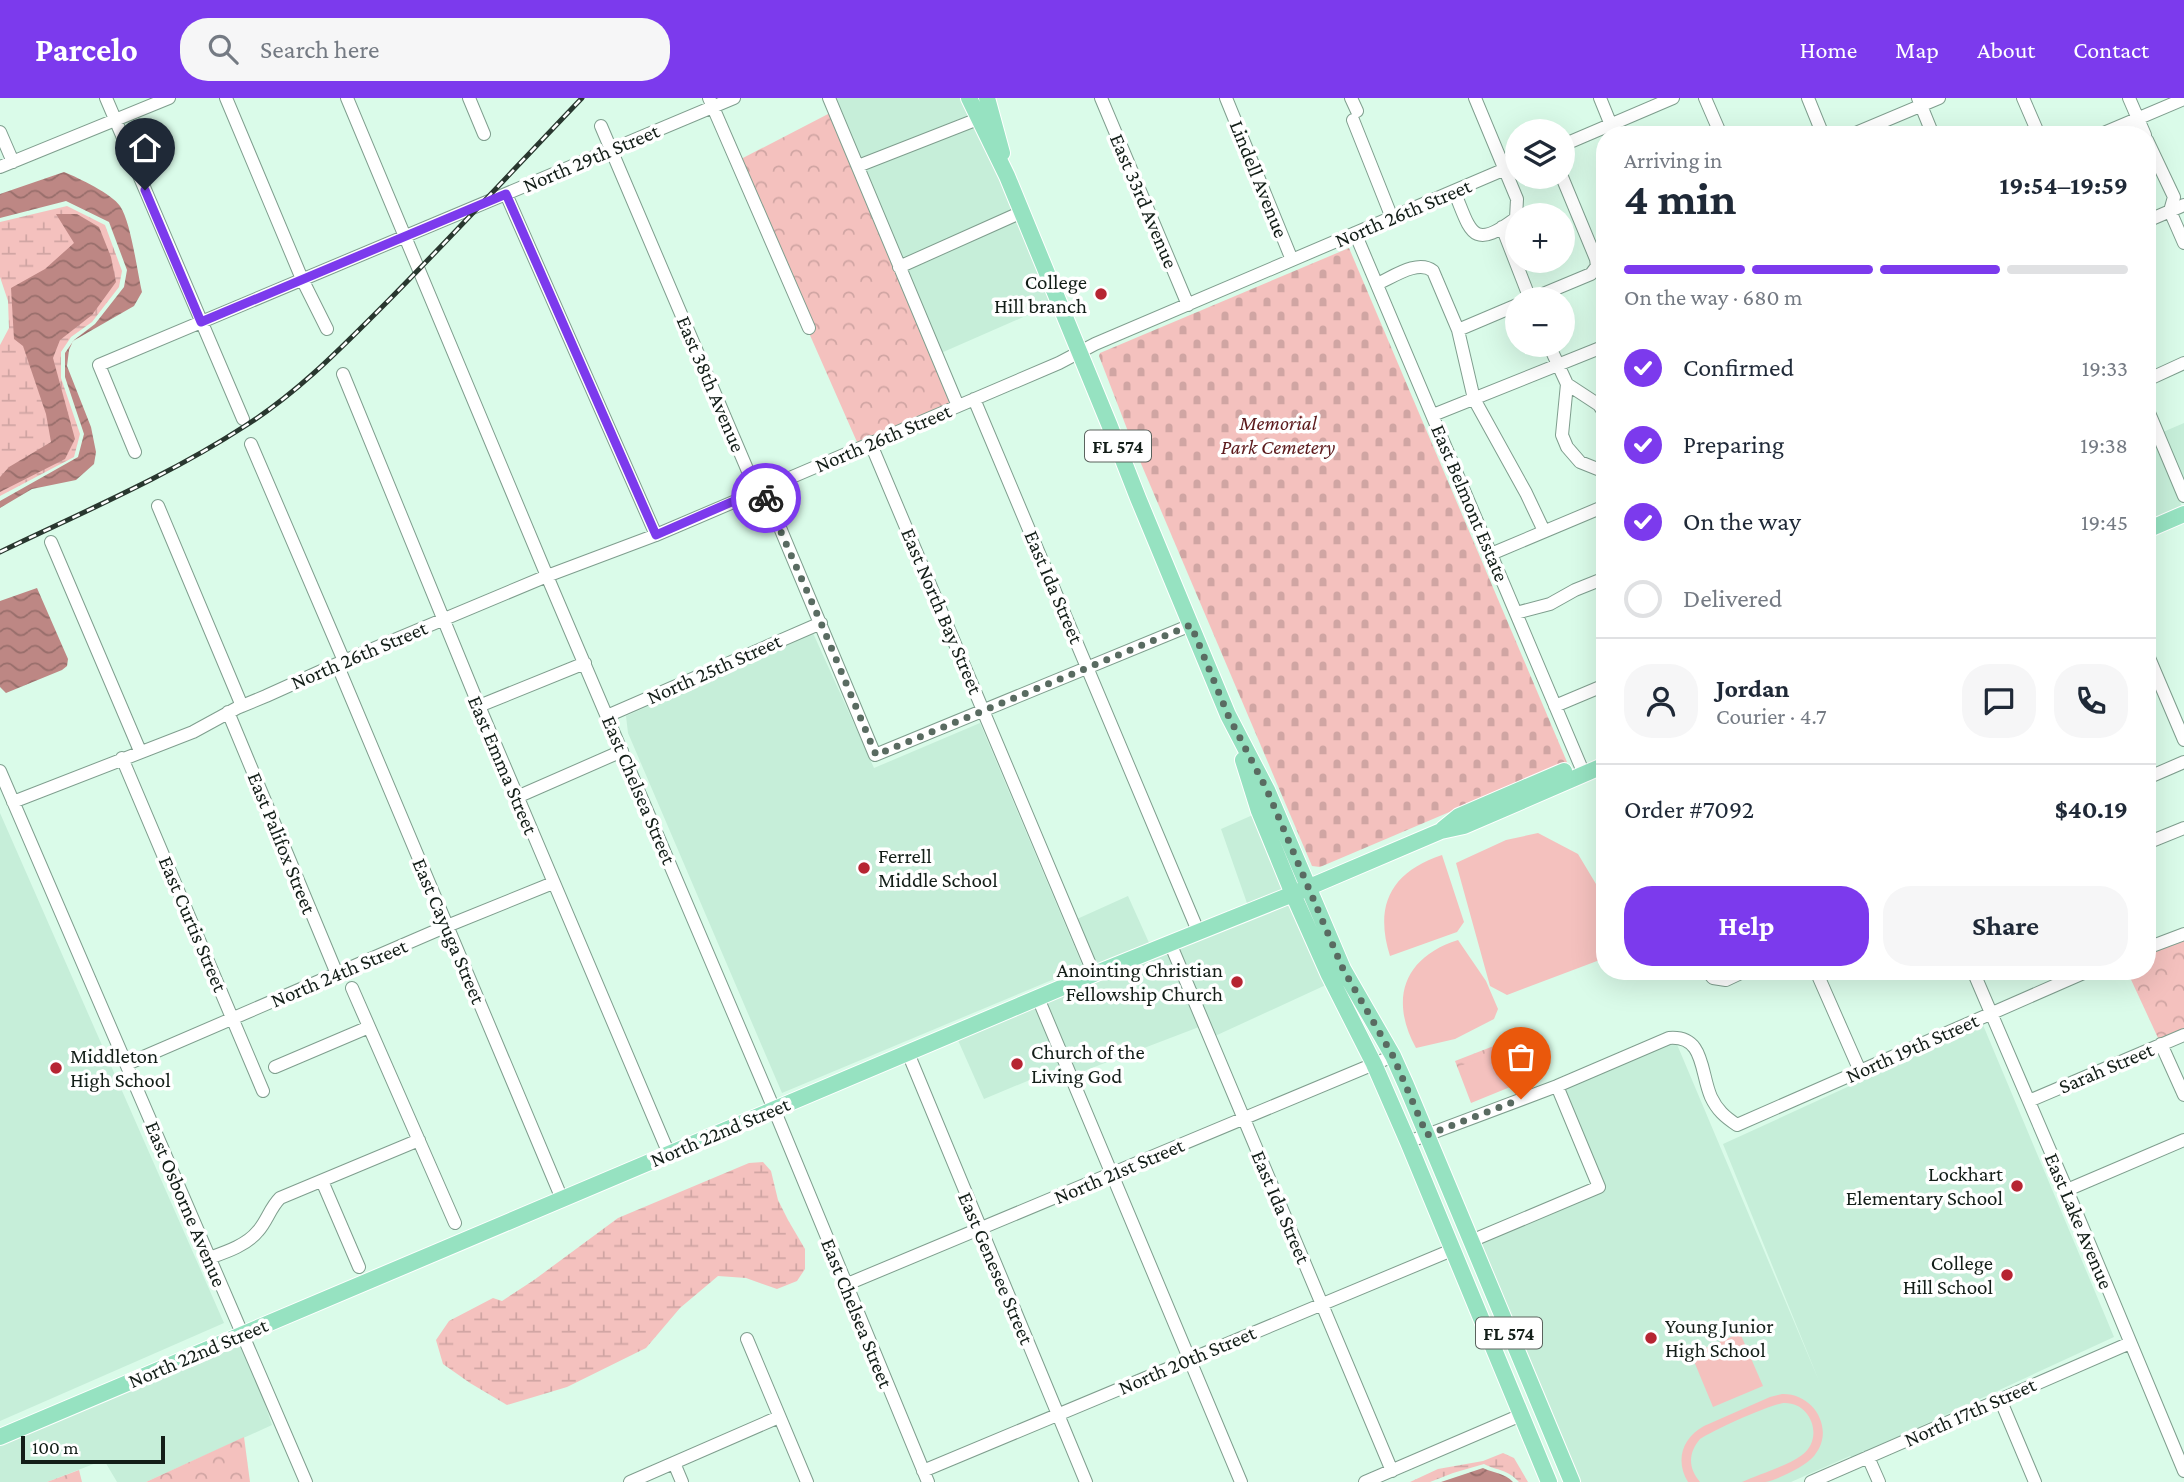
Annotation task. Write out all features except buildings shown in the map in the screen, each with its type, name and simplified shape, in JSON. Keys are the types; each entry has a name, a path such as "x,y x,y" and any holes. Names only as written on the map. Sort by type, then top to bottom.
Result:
{"main road":[{"name":"FL 574","path":"969,98 1007,176 1228,715 1259,811 1343,969 1393,1056 1572,1482"},
{"name":"FL 574","path":"987,98 1007,176"},
{"path":"2156,526 2184,514"},
{"name":"North 22nd Street","path":"1582,769 1596,759"},
{"name":"North 22nd Street","path":"0,1437 1094,974 1301,891 1441,831 1459,816 1582,769 1596,767"},
{"name":"FL 574","path":"1301,891 1329,975 1374,1064 1408,1142 1549,1482"},
{"path":"1429,1193 1440,1208 1451,1232 1462,1240 1471,1241"}],"street":[{"path":"106,98 243,419"},
{"path":"0,167 169,98"},
{"path":"226,98 302,279 327,330"},
{"name":"East Chelsea Street","path":"347,98 774,1109 925,1477"},
{"path":"469,98 484,134"},
{"name":"North 29th Street","path":"135,452 99,365 506,194 711,103 734,98"},
{"path":"829,98 958,406"},
{"name":"East 33rd Avenue","path":"1101,98 1188,305"},
{"name":"Lindell Avenue","path":"1226,98 1292,260"},
{"path":"1351,98 1392,218"},
{"path":"1475,98 1505,156"},
{"path":"1600,98 1612,126"},
{"path":"1619,126 1673,98"},
{"path":"1705,98 1717,126"},
{"path":"1808,98 1819,126"},
{"path":"1870,126 1920,102 1939,98"},
{"path":"2023,98 2035,126"},
{"path":"2129,98 2141,126"},
{"path":"2119,126 2184,99"},
{"path":"1920,102 1929,126"},
{"path":"711,103 808,328"},
{"path":"858,166 978,119"},
{"name":"East 38th Avenue","path":"601,126 753,483 768,499 876,755 984,711"},
{"path":"0,132 13,162"},
{"path":"1575,141 1596,134"},
{"path":"2156,159 2174,197 2170,211 2184,243"},
{"name":"North 26th Street","path":"13,802 193,732 242,705 340,662 547,576 656,535 1505,170"},
{"path":"1454,191 1471,231 1482,236 1516,218 1518,209 1515,189"},
{"path":"1567,189 1596,263"},
{"path":"506,194 656,535"},
{"path":"2156,217 2184,205"},
{"path":"900,267 1021,212"},
{"path":"1502,227 1526,287"},
{"name":"East Belmont Estate","path":"1355,233 1582,769"},
{"path":"1377,284 1416,267 1428,267 1433,271 1458,330 1474,399 1544,531"},
{"path":"1560,287 1591,274 1596,268"},
{"path":"1458,330 1505,310"},
{"path":"1433,415 1596,350"},
{"path":"1554,357 1567,384 1596,403"},
{"path":"2156,376 2184,363"},
{"name":"East Emma Street","path":"343,374 479,706 668,1154"},
{"path":"1567,384 1562,435 1567,447 1580,462 1596,468"},
{"name":"East Ida Street","path":"974,399 1198,931"},
{"path":"2156,429 2184,496"},
{"name":"East North Bay Street","path":"870,442 1094,974"},
{"name":"East Cayuga Street","path":"251,444 447,926 562,1199"},
{"path":"158,506 242,705"},
{"path":"1491,554 1596,510"},
{"path":"51,542 140,751"},
{"path":"1516,613 1550,604 1596,582"},
{"name":"North 25th Street","path":"607,716 821,623"},
{"path":"984,711 1191,625"},
{"path":"479,706 585,663"},
{"path":"2156,676 2184,740"},
{"path":"1555,706 1596,689"},
{"name":"East Palifox Street","path":"228,712 337,974"},
{"path":"517,797 622,751"},
{"name":"East Curtis Street","path":"122,758 263,1091"},
{"path":"2156,774 2184,762"},
{"name":"East Osborne Avenue","path":"0,771 306,1482"},
{"path":"2156,840 2184,828"},
{"name":"North 24th Street","path":"127,1064 553,883"},
{"path":"2156,945 2184,934"},
{"name":"East Ida Street","path":"1170,943 1392,1471"},
{"path":"1820,980 1860,1071"},
{"name":"East Lake Avenue","path":"1977,980 2130,1343 2180,1449 2184,1471"},
{"name":"North 19th Street","path":"1557,1086 1670,1038 1682,1037 1693,1044 1699,1053 1712,1098 1721,1114 1737,1125 2067,980"},
{"path":"352,988 455,1223"},
{"path":"1038,998 1241,1482"},
{"path":"275,1067 369,1027"},
{"name":"Sarah Street","path":"2029,1101 2184,1035"},
{"path":"2161,1044 2184,1095"},
{"name":"East Genesee Street","path":"908,1053 1086,1482"},
{"name":"North 21st Street","path":"845,1285 1393,1056"},
{"path":"1408,1142 1557,1086 1599,1187 1471,1241"},
{"path":"209,1258 237,1247 258,1232 272,1206 280,1198 419,1140"},
{"path":"2067,1190 2184,1140"},
{"path":"323,1181 359,1267"},
{"name":"North 20th Street","path":"925,1477 1058,1414 1452,1250"},
{"path":"747,1339 807,1482"},
{"name":"North 17th Street","path":"1811,1482 2130,1343"},
{"path":"2000,1399 2035,1482"},
{"path":"1365,1482 1521,1415"},
{"path":"630,1482 779,1418"},
{"path":"1868,1457 1879,1482"},
{"path":"674,1464 682,1482"}],"shaded area":[{"path":"835,98 963,98 971,117 861,159"},
{"path":"975,126 1015,210 903,260 865,168"},
{"path":"1018,219 1053,304 941,353 906,269"},
{"path":"2184,423 2184,482 2163,432"},
{"path":"2156,443 2183,509 2156,521"},
{"name":"Ferrell Middle School","path":"813,633 874,768 980,723 1083,967 782,1093 628,733 626,716"},
{"name":"Middleton High School","path":"0,813 224,1323 0,1421"},
{"path":"1255,814 1286,891 1248,906 1221,829"},
{"path":"1128,896 1150,945 1097,968 1077,919"},
{"path":"1290,900 1328,984 1215,1036 1178,946"},
{"path":"1167,950 1199,1027 1076,1074 1045,1001"},
{"path":"1035,1005 1061,1067 984,1099 957,1038"},
{"path":"1983,1025 2114,1337 1852,1458 1850,1456 1791,1482 1580,1482 1477,1246 1605,1185 1565,1088 1676,1042 1819,1381 1723,1144"},
{"path":"239,1341 272,1425 146,1482 117,1482 104,1460 47,1482 0,1482 0,1443"}],"green space":[{"path":"830,113 951,404 857,442 809,333 815,330 741,159"},
{"path":"67,206 105,225 122,271 119,287 92,322 71,337 61,352 61,378 80,434 74,457 0,496 0,345 9,328 8,301 0,277 0,222"},
{"name":"Memorial Park Cemetery","path":"1349,248 1567,762 1320,867 1312,866 1134,447 1099,356 1100,353"},
{"path":"1538,833 1578,854 1596,884 1596,961 1507,995 1490,986 1456,863 1506,840"},
{"path":"1442,855 1464,922 1457,932 1390,956 1384,921 1391,893 1410,871"},
{"path":"2184,939 2184,1029 2159,1040 2131,980 2156,980 2156,950"},
{"path":"1458,940 1486,981 1498,1009 1494,1019 1455,1039 1416,1048 1404,1013 1403,997 1407,982 1425,957"},
{"path":"1504,1042 1520,1083 1471,1103 1455,1061"},
{"path":"1504,1048 1517,1080 1497,1088 1484,1056"},
{"path":"1480,1058 1493,1090 1473,1098 1460,1066"},
{"path":"763,1162 771,1171 778,1200 805,1249 805,1269 797,1281 777,1289 746,1278 718,1276 680,1308 646,1348 567,1387 507,1405 443,1364 436,1340 449,1321 493,1298 502,1301 618,1218 749,1163"},
{"path":"1740,1333 1763,1386 1713,1407 1691,1354"},
{"path":"1782,1394 1804,1400 1818,1415 1823,1435 1820,1446 1810,1460 1770,1481 1742,1482 1789,1463 1809,1448 1813,1432 1808,1415 1794,1405 1778,1404 1700,1439 1693,1450 1691,1461 1693,1471 1700,1482 1688,1482 1682,1466 1683,1451 1696,1431"},
{"path":"244,1437 250,1482 146,1482"},
{"path":"1503,1453 1514,1458 1528,1482 1519,1482 1506,1472 1484,1464 1430,1482 1410,1482 1438,1469 1483,1461"},
{"path":"79,1470 82,1482 47,1482"}],"water":[{"path":"64,172 103,192 120,206 130,235 142,292 134,306 74,341 95,324 124,287 127,270 109,222 66,201 0,218 0,194"},
{"path":"56,214 77,214 99,227 111,257 116,282 92,315 60,340 53,358 75,439 65,459 0,492 0,477 9,467 51,442 46,414 23,346 14,339 11,288 45,269 74,243"},
{"path":"72,342 67,366 91,427 96,452 94,464 76,480 32,489 0,508 0,501 78,457 84,434 65,377 65,353"},
{"path":"37,588 68,659 67,666 6,693 0,687 0,601"},
{"path":"1483,1468 1503,1475 1513,1482 1441,1482"}],"railway":[{"path":"0,552 125,493 216,444 265,413 320,368 354,335 582,98"}],"way so far":[{"path":"766,498 876,755 1191,625 1228,715 1267,790 1343,969 1393,1056 1427,1135 1521,1099"}],"place":[{"name":"College Hill branch","path":"1101,294"},
{"name":"Ferrell Middle School","path":"864,868"},
{"name":"Anointing Christian Fellowship Church","path":"1237,982"},
{"name":"Church of the Living God","path":"1017,1064"},
{"name":"Middleton High School","path":"56,1068"},
{"name":"Lockhart Elementary School","path":"2017,1186"},
{"name":"College Hill School","path":"2007,1275"},
{"name":"Young Junior High School","path":"1651,1338"}],"route":[{"path":"145,190 201,322 506,194 656,535 759,490 766,498"}]}
